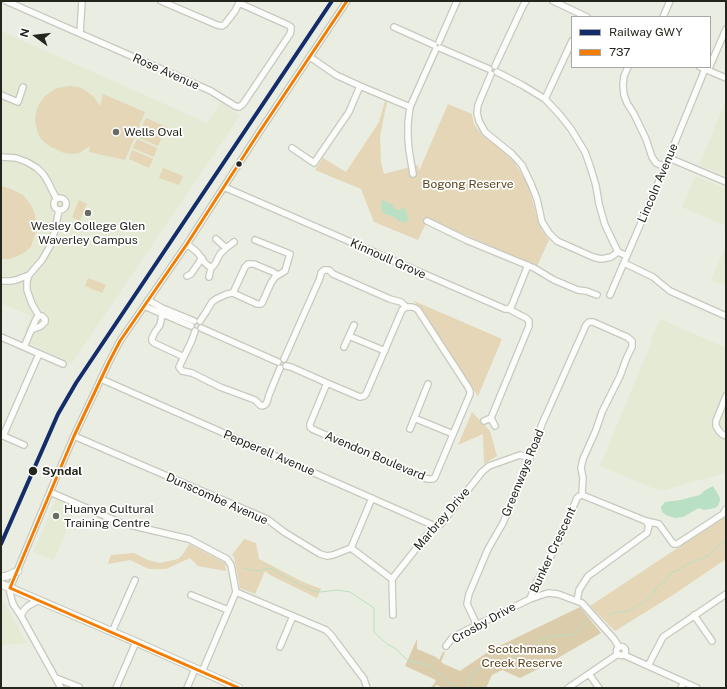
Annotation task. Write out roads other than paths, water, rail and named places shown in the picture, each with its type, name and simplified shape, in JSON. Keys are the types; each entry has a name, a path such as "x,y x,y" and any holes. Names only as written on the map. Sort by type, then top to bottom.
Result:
{"main road":[{"path":"1,577 18,571"},
{"path":"1,583 239,688"}],"street":[{"name":"Rose Avenue","path":"6,1 211,91 239,107 243,104 290,34 291,30 291,27 288,25 239,2"},
{"path":"80,33 82,1"},
{"path":"161,1 222,26 235,11 239,2"},
{"path":"60,688 56,678 13,604 10,596 10,588 50,492 74,436 120,341 187,244 347,1"},
{"path":"413,174 408,137 410,107 457,1"},
{"path":"553,1 584,16"},
{"path":"663,16 670,1"},
{"path":"524,3 478,105 477,113 479,121 485,132 512,154 522,165 537,199 542,222 557,241 601,259 611,258 618,252"},
{"path":"394,27 522,85 544,100 560,115 571,129 585,152 596,186 605,225 618,252 627,256"},
{"name":"Lincoln Avenue","path":"711,60 726,29"},
{"path":"544,100 571,43"},
{"path":"310,58 336,75 410,107"},
{"path":"628,68 624,76 623,85 627,104 634,114 646,139 652,157 656,163 665,167"},
{"path":"707,68 726,78"},
{"name":"Lincoln Avenue","path":"610,295 707,68"},
{"path":"292,148 314,163 349,112 360,86"},
{"path":"1,95 18,102 23,88"},
{"path":"1,157 16,158 37,168 47,180 56,198 54,207 59,210"},
{"path":"669,158 726,182"},
{"name":"Kinnoull Grove","path":"224,187 505,310 509,309 526,318 529,321 529,326 491,418"},
{"path":"56,198 62,198 66,203 64,208 59,210"},
{"path":"1,281 16,280 29,275 42,260 50,246 59,210"},
{"path":"427,221 466,240 539,271 554,280 578,290 597,295"},
{"path":"216,239 226,248"},
{"path":"255,240 290,254 285,271 275,277 262,303 260,304 233,294 227,294 212,302 195,325 179,367 182,372 192,373 220,387 255,400 262,406 267,402 280,368 278,366 278,362"},
{"path":"209,277 211,268 215,264 220,254 234,242"},
{"path":"187,244 197,252 204,263 211,268"},
{"path":"187,276 191,274 202,258"},
{"path":"624,263 653,277 670,292 726,316"},
{"path":"233,294 245,267 248,264 254,264 278,275"},
{"path":"509,309 528,266"},
{"path":"278,362 280,359 284,359 321,273 324,270 329,270 333,274 390,299 402,302 406,307 402,310 364,396 360,397 291,367 286,366 284,368 280,368"},
{"path":"29,275 27,285 28,295 39,316 45,318 45,322 39,328 31,330"},
{"path":"148,300 195,325"},
{"path":"144,306 195,325 202,324 201,328 278,362"},
{"name":"Avendon Boulevard","path":"327,383 310,424 312,429 427,479 433,479 470,391 418,310 412,307 406,307"},
{"path":"162,313 160,325 152,340 154,343 184,357"},
{"path":"24,347 36,319 39,316"},
{"name":"Greenways Road","path":"477,625 467,604 469,594 488,549 503,523 530,458 542,424 586,325 589,322 593,322 627,337 632,341 632,347 620,376 602,412 583,459 581,468 583,485 582,495"},
{"path":"344,347 354,325"},
{"path":"349,336 384,351"},
{"path":"1,337 63,364"},
{"path":"24,445 2,436 39,354"},
{"path":"284,359 287,362 286,366"},
{"name":"Pepperell Avenue","path":"101,380 437,527"},
{"path":"410,429 428,384"},
{"path":"726,396 716,421 716,426 723,435 726,436"},
{"path":"414,418 453,434"},
{"path":"484,421 491,418 495,426"},
{"name":"Dunscombe Avenue","path":"74,436 267,519 284,532 320,554 327,556 333,555 351,548"},
{"name":"Marbray Drive","path":"392,579 427,535 441,524 482,472 489,466 520,455 530,458"},
{"path":"50,492 114,520 189,539 227,559 231,565 236,592 199,671 187,688"},
{"name":"Bunker Crescent","path":"530,599 535,585 558,543 579,496 582,495 646,521 659,524 674,544 678,544 723,514 726,509"},
{"path":"372,498 351,548 392,579 393,615"},
{"path":"577,601 579,590 588,576 647,533 649,526 646,521"},
{"path":"112,632 135,580"},
{"path":"236,592 326,630 364,678 367,688"},
{"name":"Crosby Drive","path":"446,646 453,638 477,625 530,599 548,593 558,594 582,603 614,639 619,648"},
{"path":"648,666 662,637 726,594"},
{"path":"191,595 228,610"},
{"path":"21,616 28,606 39,600"},
{"path":"694,615 712,642"},
{"path":"280,647 293,616"},
{"path":"116,688 136,642"},
{"path":"618,654 617,651 622,647 626,649 624,655"},
{"path":"568,688 618,654 621,656 624,655 697,688"},
{"path":"589,674 599,688"},
{"path":"56,678 79,687"},
{"path":"681,688 684,682"}],"waterway":[{"path":"609,615 629,611 639,605 650,597 654,593 656,587 665,582 671,573 679,570 687,564 708,556 726,541"},
{"path":"243,568 258,571 269,568 313,591 320,592 337,590 350,592 374,608 374,632 387,644 395,648 407,660 430,666 448,682 455,686 455,688"},
{"path":"468,688 471,675 484,664 491,664 498,661 507,662 515,657 518,649 534,646 541,640 550,636 574,635 588,620"}],"rail line":[{"name":"GWY","path":"1,544 58,414 76,383 332,1"}],"place":[{"name":"Wells Oval","path":"116,132"},
{"name":"Wesley College Glen Waverley Campus","path":"88,213"},
{"name":"Syndal","path":"33,471"},
{"name":"Huanya Cultural Training Centre","path":"56,516"}],"park label":[{"name":"Bogong Reserve","path":"468,184"},
{"name":"Scotchmans Creek Reserve","path":"522,656"}]}
